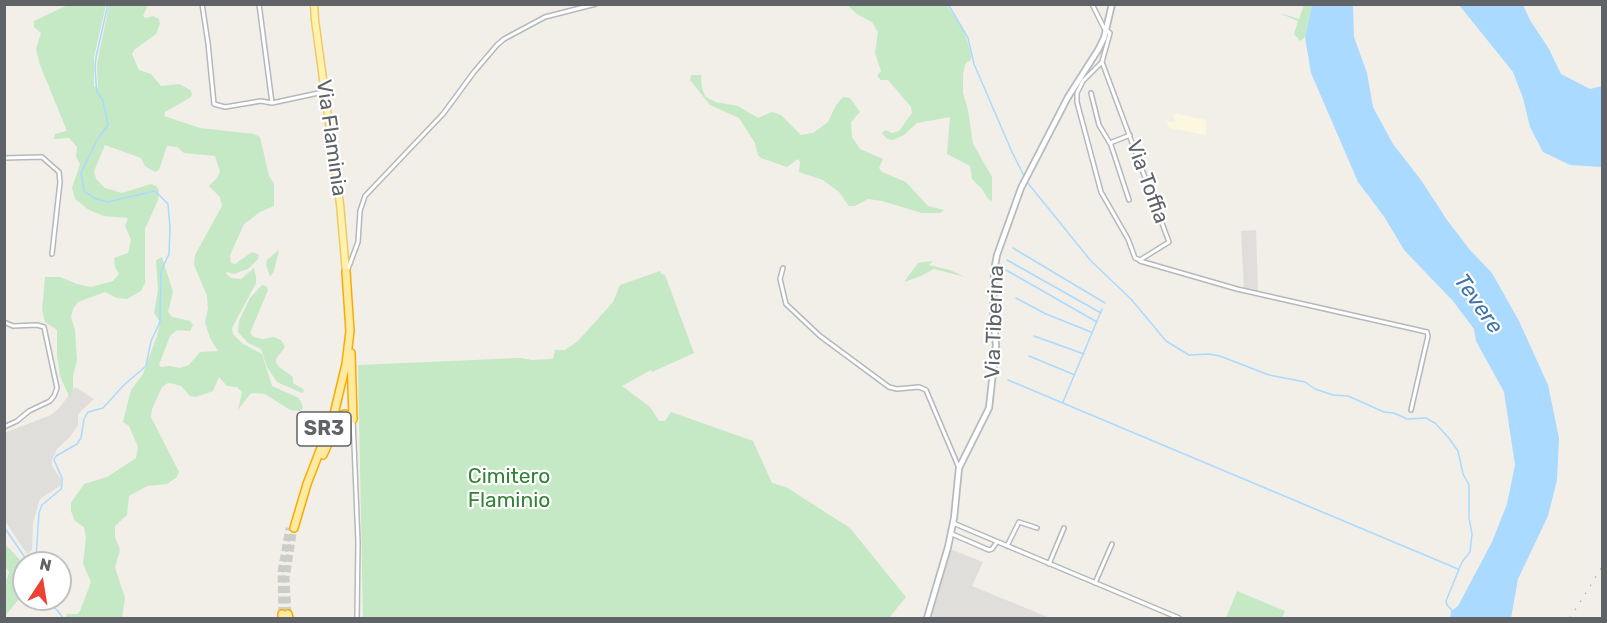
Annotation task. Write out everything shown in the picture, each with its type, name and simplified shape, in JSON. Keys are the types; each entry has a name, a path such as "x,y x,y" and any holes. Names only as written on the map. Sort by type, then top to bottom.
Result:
{"highway":[{"name":"Via Flaminia","path":"346,272 350,332 341,389 292,528 304,482 332,407 342,367 346,326 346,272"},
{"path":"350,332 353,419"},
{"path":"307,484 313,476 340,416 345,414 353,419"}],"main road":[{"name":"Via Flaminia","path":"314,4 342,219 346,272"},
{"name":"Via Tiberina","path":"927,618 953,523 958,468 989,408 996,345 993,323 994,271 1005,230 1028,173 1064,105 1093,60 1106,30 1112,4"}],"street":[{"path":"202,4 214,104 225,107 261,101 273,103 325,92"},
{"path":"260,4 273,103"},
{"path":"346,272 358,242 360,211 365,196 443,114 497,45 545,16 596,4"},
{"path":"1070,98 1077,102 1077,92 1083,81 1102,62 1110,33 1106,30 1092,4"},
{"name":"Via Toffia","path":"1077,102 1101,192 1128,239 1135,258 1140,260 1169,242 1102,62"},
{"path":"1091,93 1099,125 1110,143 1129,200"},
{"path":"1110,143 1130,135"},
{"path":"4,158 42,157 58,172 60,182 52,254"},
{"path":"1140,260 1237,289 1427,332 1411,410"},
{"path":"783,268 780,279 786,304 820,336 889,387 919,387 926,390 958,468"},
{"path":"4,322 13,326 44,327 57,388 50,401 4,427"},
{"path":"353,419 358,542 357,618"},
{"path":"1007,546 1018,522 1022,521 1037,528"},
{"path":"953,523 1179,618"},
{"path":"1049,564 1064,528"},
{"path":"950,533 989,550 997,542"},
{"path":"1095,583 1112,544"}],"shaded area":[{"path":"1173,113 1206,120 1206,135 1169,128 1166,121 1175,122"},
{"path":"1256,230 1258,292 1244,289 1241,231"},
{"path":"75,387 94,399 78,414 78,425 70,437 57,449 52,460 52,466 61,479 61,485 40,499 33,522 32,550 25,551 5,521 4,433 51,415"},
{"path":"950,549 983,562 972,586 1050,618 931,618"}],"green space":[{"path":"946,4 964,31 972,56 965,65 963,93 973,144 992,177 992,201 972,179 970,166 947,154 950,117 917,123 904,135 893,140 887,139 882,133 885,130 892,133 899,131 912,113 911,107 888,80 881,80 877,76 881,71 875,53 878,32 872,22 857,14 847,5"},
{"path":"68,5 106,5 94,57 94,86 98,88 97,64 109,5 148,5 143,16 145,18 153,16 159,19 160,24 156,34 132,54 139,70 151,74 161,86 179,84 192,93 191,97 165,112 164,116 200,128 254,134 260,137 269,176 274,184 274,206 260,212 244,224 230,255 231,263 235,264 252,252 259,255 248,269 226,274 231,278 241,279 254,268 256,277 256,283 232,328 233,334 243,344 262,354 272,386 299,398 303,407 301,411 290,410 265,394 254,393 250,394 238,410 242,392 237,387 227,386 219,377 213,391 196,397 190,396 181,386 168,383 162,387 152,409 151,417 179,472 176,478 167,484 147,486 129,496 127,515 115,526 115,537 120,550 115,567 125,598 122,618 66,618 67,614 77,614 80,611 91,582 83,564 86,538 84,527 75,521 71,503 84,484 107,477 136,458 138,447 129,426 123,422 131,390 143,374 160,322 154,313 158,290 156,260 162,257 173,292 168,312 172,317 190,321 193,325 190,331 177,330 170,336 159,365 180,368 189,365 200,352 218,351 210,338 205,322 208,309 207,296 194,265 195,255 222,206 220,197 209,186 220,172 215,156 184,153 177,147 167,146 159,170 155,172 145,166 141,158 105,145 94,171 96,179 105,188 122,193 151,184 159,191 158,200 145,229 145,283 141,291 127,299 117,298 105,292 78,302 73,309 71,317 75,330 77,360 73,376 73,390 69,396 60,376 57,330 45,322 42,310 45,277 60,277 91,287 113,281 119,274 114,258 128,253 131,240 125,226 128,218 104,216 89,210 75,199 72,188 80,164 76,157 77,147 69,138 54,139 55,134 67,131 40,65 36,49 41,33 34,27 34,21"},
{"path":"1304,5 1312,5 1305,37 1300,41 1294,34 1298,21 1279,13 1299,19"},
{"path":"691,75 701,75 705,96 715,102 738,106 758,118 772,112 781,115 801,135 813,133 828,122 836,105 843,97 850,98 860,112 851,122 852,137 860,149 883,159 879,168 882,172 906,182 928,206 944,210 940,213 922,213 868,199 855,206 849,206 839,192 823,180 799,172 798,159 787,167 761,158 755,143 739,118 710,105 690,80"},
{"path":"279,250 274,271 270,277 267,260"},
{"path":"933,261 929,265 950,270 965,277 934,269 904,282 918,263"},
{"name":"Cimitero Flaminio","path":"660,271 665,275 694,353 652,372 651,370 622,386 650,407 659,421 665,421 671,412 753,441 772,483 786,487 850,528 906,597 889,618 363,618 358,365 520,358 553,359 555,350 565,350 578,341 613,302 620,285"},
{"path":"262,285 268,290 250,333 254,337 263,339 274,337 281,340 285,347 276,362 293,377 293,383 303,389 302,393 277,382 267,367 261,349 248,343 238,332 239,321 250,298"},
{"path":"5,544 12,551 12,608 5,616 5,581 9,572 5,566"},
{"path":"1237,591 1285,611 1282,618 1226,618"}],"water":[{"name":"Tevere","path":"1312,5 1353,5 1354,37 1367,73 1373,107 1393,144 1421,180 1447,220 1470,250 1492,273 1519,321 1548,385 1559,438 1557,480 1548,516 1518,579 1511,618 1450,618 1451,611 1458,606 1492,542 1507,504 1515,465 1504,392 1476,341 1474,329 1453,301 1404,250 1385,218 1358,182 1311,73 1305,37"},
{"path":"1459,5 1523,5 1561,74 1590,89 1602,86 1602,167 1570,165 1543,152 1530,127 1523,98 1513,72"}],"waterway":[{"path":"36,551 39,513 42,505 61,489 62,478 54,460 56,456 77,444 81,438 84,419 88,412 103,408 146,366 151,341 160,322 161,271 169,254 168,204 155,191 107,202 94,198 84,191 81,173 97,140 108,125 103,101 97,92 95,66 108,4"},
{"path":"948,4 968,38 974,64 1027,182 1091,261 1131,299 1166,341 1189,355 1220,356 1269,375 1305,382 1315,389 1333,395 1348,396 1384,412 1394,413 1407,419 1426,418 1435,423 1448,437 1458,451 1463,474 1469,485 1469,518 1472,534 1470,552 1462,562 1446,601 1452,610"},
{"path":"1013,248 1105,303"},
{"path":"1007,260 1101,313"},
{"path":"1006,270 1097,322"},
{"path":"1016,298 1046,314 1091,332"},
{"path":"1063,402 1102,309"},
{"path":"1034,336 1084,354"},
{"path":"1029,356 1075,375"},
{"path":"1008,380 1458,569"},
{"path":"4,527 21,551"},
{"path":"58,611 63,618"}],"tunnel":[{"path":"282,614 281,572 289,528"},
{"path":"288,614 286,578 294,528"}],"railway":[{"path":"1570,618 1602,567"}]}
